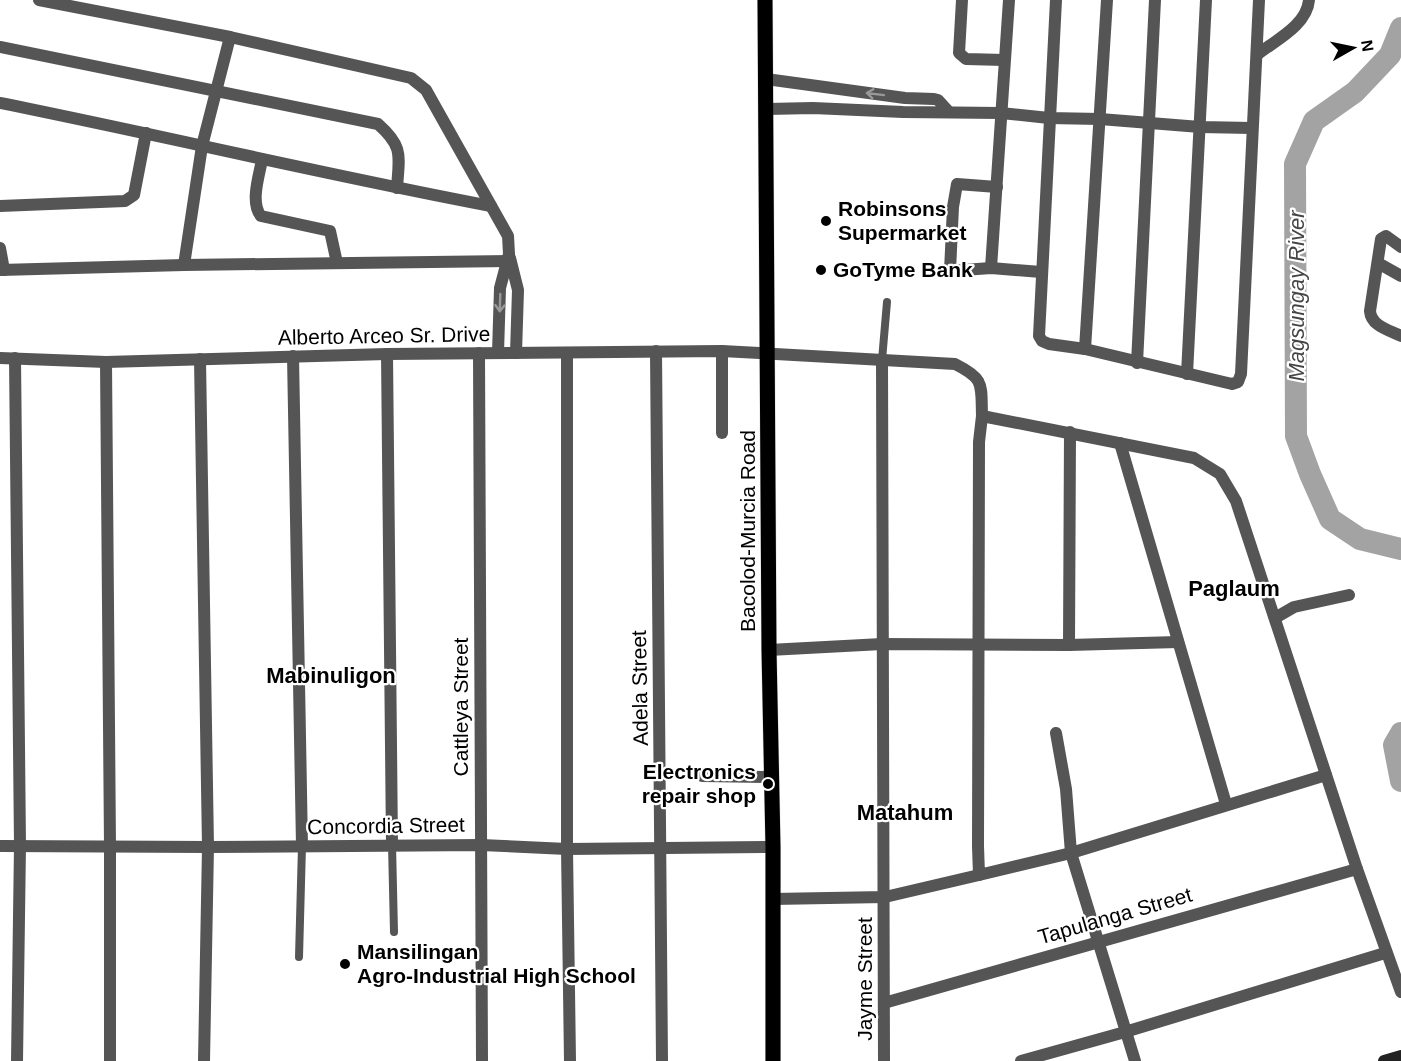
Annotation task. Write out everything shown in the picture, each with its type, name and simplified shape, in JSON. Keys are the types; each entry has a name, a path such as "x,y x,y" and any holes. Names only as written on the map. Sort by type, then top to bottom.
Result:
{"main road":[{"name":"Bacolod-Murcia Road","path":"765,0 773,1061"},
{"path":"1384,1061 1401,1056"}],"street":[{"path":"39,0 230,38 411,78 420,83 508,236 509,259 518,290 516,353"},
{"path":"962,0 959,53 966,58 1004,60"},
{"path":"991,268 1009,0"},
{"path":"1056,0 1039,336 1042,341 1049,344 1085,349 1232,384 1238,382 1242,374 1259,0"},
{"path":"1085,349 1107,0"},
{"path":"1137,363 1155,0"},
{"path":"1187,374 1206,0"},
{"path":"1258,54 1302,20 1308,9 1309,0"},
{"path":"184,265 202,146 230,38"},
{"path":"0,47 378,124 390,135 399,150 397,188"},
{"path":"766,79 905,98 938,100 949,112"},
{"path":"813,108 815,86"},
{"path":"903,112 905,98"},
{"path":"0,103 262,160 491,206"},
{"path":"767,109 1001,113 1049,118 1252,128"},
{"path":"0,206 125,201 134,195 146,133"},
{"path":"262,160 255,203 257,211 261,216 330,231 337,263"},
{"path":"997,187 957,184 953,207 950,271 991,268 1041,272"},
{"path":"1401,246 1386,236 1381,239 1370,318 1375,324 1401,336"},
{"path":"0,248 2,270 509,259"},
{"path":"498,353 500,288 509,259"},
{"path":"1378,263 1401,276"},
{"name":"Adela Street","path":"656,351 662,1061"},
{"path":"722,351 722,433"},
{"name":"Alberto Arceo Sr. Drive","path":"0,358 106,362 387,354 722,351 955,364 973,374 981,387 978,643 980,875"},
{"path":"567,353 567,849 570,1061"},
{"path":"387,354 392,844"},
{"name":"Cattleya Street","path":"479,354 482,1061"},
{"path":"293,356 302,846"},
{"path":"15,358 20,845 17,1061"},
{"path":"200,359 208,847 204,1061"},
{"name":"Jayme Street","path":"882,360 884,1061"},
{"path":"106,362 111,847 110,1061"},
{"path":"982,416 1194,458 1220,474 1236,501 1385,953 1401,992"},
{"path":"1069,645 1070,432"},
{"path":"1120,443 1226,804"},
{"path":"1275,618 1294,607 1349,595"},
{"path":"769,650 882,644 1069,645 1178,642"},
{"path":"1056,733 1066,789 1071,853 1135,1061"},
{"path":"772,899 885,897 1071,853 1326,775"},
{"path":"702,776 771,777"},
{"name":"Concordia Street","path":"0,846 208,847 481,844 567,849 773,847"},
{"name":"Tapulanga Street","path":"884,1003 1357,869"},
{"path":"1021,1061 1385,953"}],"lane":[{"path":"882,360 887,302"},
{"path":"392,844 394,932"},
{"path":"299,957 302,846"}],"waterway":[{"name":"Magsungay River","path":"1401,28 1390,55 1355,92 1314,121 1295,164 1296,436 1330,519 1360,539 1401,549"},
{"name":"Magsungay River","path":"1401,733 1394,745 1401,781"}],"place":[{"name":"Robinsons Supermarket","path":"826,221"},
{"name":"GoTyme Bank","path":"821,270"},
{"name":"Electronics repair shop","path":"768,784"},
{"name":"Mansilingan Agro-Industrial High School","path":"345,964"}],"district":[{"name":"Paglaum","path":"1234,588"},
{"name":"Mabinuligon","path":"331,675"},
{"name":"Matahum","path":"905,812"}]}
